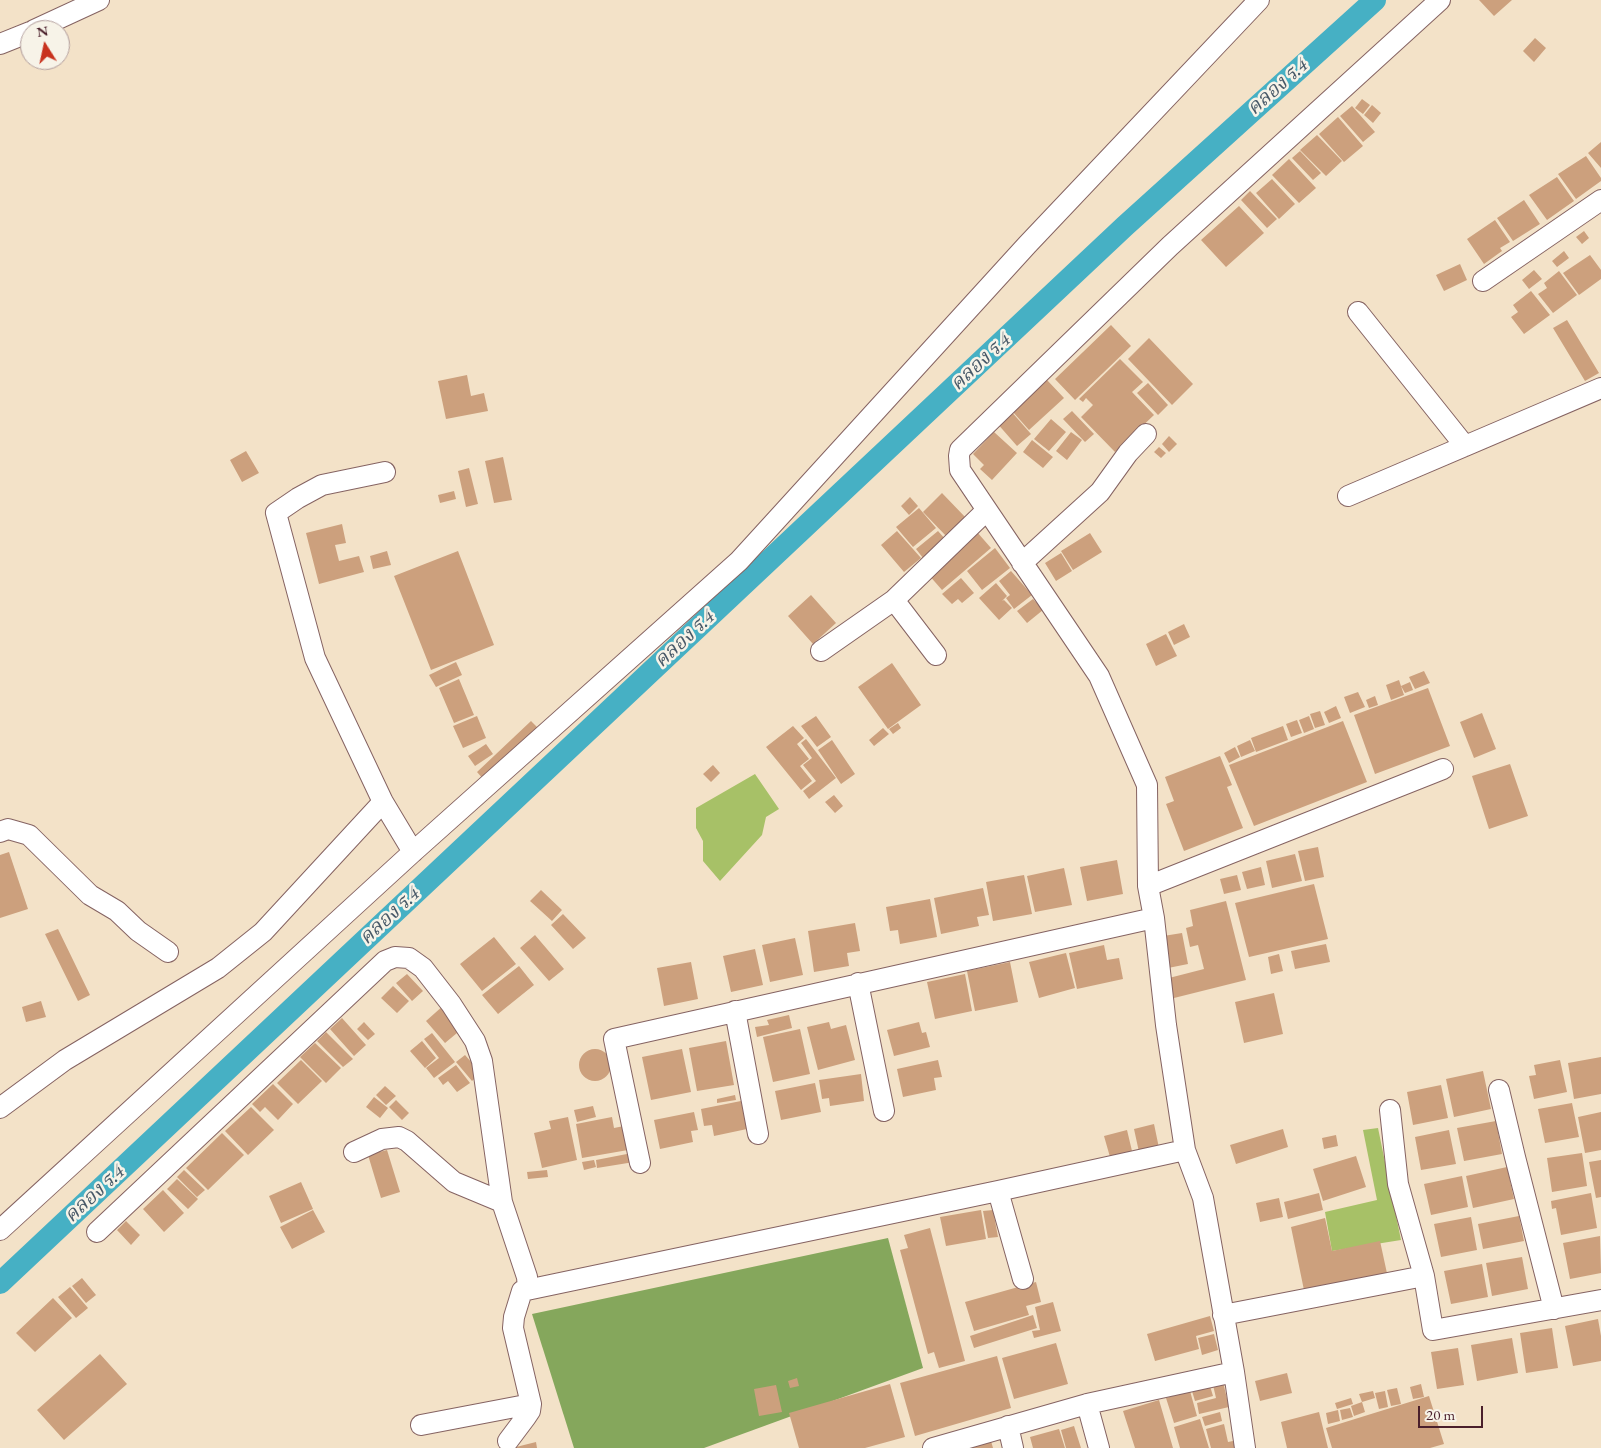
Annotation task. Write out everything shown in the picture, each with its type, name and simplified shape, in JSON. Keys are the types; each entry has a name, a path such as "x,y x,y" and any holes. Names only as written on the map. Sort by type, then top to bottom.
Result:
{"street":[{"path":"56,20 99,0"},
{"path":"0,1230 413,852 739,561 1027,245 1259,0"},
{"path":"1245,1448 1234,1372 1203,1198 1185,1150 1166,1026 1154,918 1148,886 1147,785 1098,676 960,470 958,463 960,450 1170,246 1440,0"},
{"path":"0,44 20,36"},
{"path":"1484,280 1601,200"},
{"path":"1358,312 1465,446"},
{"path":"1348,496 1601,388"},
{"path":"1022,563 1100,492 1128,453 1146,434"},
{"path":"385,472 322,485 276,513 315,658 383,802 413,852"},
{"path":"821,651 894,600 987,510"},
{"path":"894,600 936,655"},
{"path":"1148,886 1443,769"},
{"path":"0,1108 65,1060 218,968 263,932 383,802"},
{"path":"0,832 8,829 29,834 90,895 116,911 138,931 168,952"},
{"path":"640,1163 614,1038 1154,918"},
{"path":"97,1232 385,962 395,957 409,958 423,968 451,1004 475,1042 482,1061 502,1202 528,1277 528,1289 522,1291"},
{"path":"858,983 884,1111"},
{"path":"735,1011 758,1134"},
{"path":"1499,1090 1554,1309"},
{"path":"1390,1110 1398,1184 1424,1276 1433,1330 1601,1300"},
{"path":"354,1152 382,1139 399,1137 407,1141 454,1182 502,1202"},
{"path":"522,1291 1185,1150"},
{"path":"998,1191 1023,1279"},
{"path":"1223,1315 1424,1276"},
{"path":"508,1441 530,1411 531,1404 513,1328 514,1317 522,1291"},
{"path":"933,1448 1087,1404 1234,1372"},
{"path":"421,1425 531,1404"},
{"path":"1087,1404 1099,1448"},
{"path":"1008,1426 1013,1448"}],"green space":[{"path":"755,774 779,809 766,817 762,835 720,881 703,861 703,841 696,828 696,808"},
{"path":"1378,1128 1401,1240 1332,1251 1325,1212 1377,1200 1363,1130"},
{"path":"888,1238 923,1368 704,1448 574,1448 532,1314"}],"building":[{"path":"1479,0 1512,0 1494,16"},
{"path":"1535,38 1546,48 1534,62 1523,51"},
{"path":"1362,99 1370,105 1363,114 1355,108"},
{"path":"1372,105 1381,113 1373,123 1364,115"},
{"path":"1352,106 1375,132 1363,142 1340,116"},
{"path":"1338,117 1363,146 1344,162 1319,134"},
{"path":"1317,135 1342,161 1326,176 1300,150"},
{"path":"1601,142 1601,168 1588,153"},
{"path":"1300,151 1321,173 1313,180 1292,158"},
{"path":"1586,156 1601,178 1601,181 1576,199 1558,174"},
{"path":"1289,159 1316,188 1299,203 1272,175"},
{"path":"1557,177 1574,201 1547,220 1529,195"},
{"path":"1272,179 1295,204 1279,219 1256,193"},
{"path":"1250,191 1277,219 1267,228 1241,200"},
{"path":"1524,200 1540,224 1513,241 1497,218"},
{"path":"1239,206 1264,233 1226,267 1201,240"},
{"path":"1495,220 1510,242 1500,248 1502,251 1484,264 1467,239"},
{"path":"1584,231 1589,238 1582,244 1576,237"},
{"path":"1564,251 1569,258 1557,267 1552,261"},
{"path":"1590,255 1601,270 1601,279 1579,295 1563,273"},
{"path":"1460,264 1467,280 1444,291 1436,275"},
{"path":"1534,270 1542,279 1529,289 1522,280"},
{"path":"1559,271 1577,295 1553,313 1538,294 1547,288 1544,283"},
{"path":"1531,291 1550,315 1524,334 1511,317 1518,312 1513,305"},
{"path":"1567,320 1599,373 1585,381 1553,328"},
{"path":"1111,325 1131,346 1075,400 1055,379"},
{"path":"1149,338 1193,384 1172,405 1128,359"},
{"path":"1120,359 1143,382 1132,392 1154,415 1115,452 1081,417 1093,405 1086,398 1083,402 1079,399"},
{"path":"467,375 471,396 484,393 488,411 446,419 438,381"},
{"path":"1047,380 1064,398 1029,430 1013,412"},
{"path":"1148,383 1168,405 1158,415 1137,393"},
{"path":"1010,410 1031,434 1017,446 996,422"},
{"path":"1072,411 1094,434 1085,442 1063,419"},
{"path":"1051,419 1066,432 1049,451 1034,439"},
{"path":"994,432 1017,453 992,480 980,469 984,465 973,454"},
{"path":"1071,432 1082,440 1067,460 1056,451"},
{"path":"1169,436 1177,444 1169,452 1162,444"},
{"path":"1032,440 1053,457 1043,468 1023,452"},
{"path":"1159,447 1166,453 1161,458 1154,452"},
{"path":"246,451 259,473 242,482 230,460"},
{"path":"503,457 512,500 494,503 485,461"},
{"path":"469,468 478,504 466,507 458,471"},
{"path":"454,491 456,499 440,503 438,495"},
{"path":"942,493 967,519 947,537 923,512"},
{"path":"910,497 918,506 909,515 901,506"},
{"path":"919,508 936,528 913,547 896,527"},
{"path":"342,524 346,543 335,545 339,561 359,556 364,572 319,584 306,533"},
{"path":"897,531 921,558 904,572 881,545"},
{"path":"938,531 946,540 923,558 916,549"},
{"path":"977,532 991,548 942,590 928,574"},
{"path":"1090,533 1102,552 1073,570 1061,551"},
{"path":"995,548 1010,568 982,590 967,571"},
{"path":"387,551 391,565 373,569 370,556"},
{"path":"458,551 494,645 431,670 394,576"},
{"path":"1061,553 1072,571 1056,581 1045,563"},
{"path":"1011,571 1032,595 1014,609 1006,598 1010,595 999,581"},
{"path":"961,578 974,593 962,603 958,599 952,604 942,594"},
{"path":"996,583 1007,596 1002,601 1004,600 1012,608 999,620 979,598"},
{"path":"811,595 836,623 813,644 788,616"},
{"path":"1033,599 1043,610 1027,623 1017,611"},
{"path":"1184,624 1190,637 1174,645 1168,632"},
{"path":"1166,634 1177,656 1156,666 1146,644"},
{"path":"456,662 462,675 436,687 429,675"},
{"path":"892,663 921,705 888,729 858,687"},
{"path":"1424,671 1430,683 1415,689 1409,677"},
{"path":"459,679 474,715 454,723 439,688"},
{"path":"1399,680 1404,695 1391,700 1386,685"},
{"path":"1410,682 1413,690 1405,693 1401,686"},
{"path":"1428,688 1450,746 1375,774 1354,715"},
{"path":"1358,692 1365,707 1350,713 1344,697"},
{"path":"1375,696 1378,705 1369,708 1366,700"},
{"path":"1336,706 1341,718 1329,723 1324,712"},
{"path":"1320,711 1325,725 1315,728 1310,714"},
{"path":"1482,713 1496,749 1474,758 1460,722"},
{"path":"477,716 486,738 463,748 453,726"},
{"path":"816,716 831,737 817,747 801,726"},
{"path":"1309,716 1314,729 1304,733 1299,720"},
{"path":"1297,720 1302,733 1291,737 1286,724"},
{"path":"531,721 538,728 484,780 477,772"},
{"path":"1343,721 1367,782 1254,826 1229,765"},
{"path":"898,723 901,728 893,734 889,729"},
{"path":"793,726 804,738 797,744 809,759 800,766 812,781 801,790 766,747"},
{"path":"1283,726 1288,740 1256,752 1251,738"},
{"path":"883,728 889,734 874,746 869,740"},
{"path":"806,739 836,778 809,799 803,791 816,781 803,765 812,758 801,743"},
{"path":"832,740 855,774 841,784 818,750"},
{"path":"1250,740 1255,751 1241,757 1237,746"},
{"path":"486,744 493,754 475,766 468,756"},
{"path":"1235,747 1240,757 1229,763 1224,753"},
{"path":"1220,756 1232,785 1227,787 1243,828 1184,851 1166,804 1174,801 1165,777"},
{"path":"1510,764 1528,816 1489,829 1472,776"},
{"path":"713,765 720,773 711,782 703,774"},
{"path":"834,795 843,806 835,813 825,802"},
{"path":"1318,847 1324,877 1305,881 1298,851"},
{"path":"9,852 28,909 0,918 0,855"},
{"path":"1295,854 1302,881 1272,888 1266,861"},
{"path":"1117,860 1123,894 1087,901 1080,867"},
{"path":"1261,867 1265,885 1247,889 1242,872"},
{"path":"1064,868 1072,905 1035,912 1027,876"},
{"path":"1024,875 1032,914 993,921 986,882"},
{"path":"1237,875 1241,890 1224,894 1220,879"},
{"path":"1314,884 1328,939 1249,957 1235,903"},
{"path":"983,888 989,915 977,917 979,926 941,934 934,898"},
{"path":"541,890 562,910 552,921 530,901"},
{"path":"930,899 937,937 900,944 898,930 890,931 886,907"},
{"path":"1226,901 1246,980 1174,998 1169,978 1204,969 1198,945 1190,947 1186,928 1193,926 1190,910"},
{"path":"563,914 586,938 573,949 551,925"},
{"path":"855,923 860,951 847,953 849,966 814,972 808,931"},
{"path":"58,929 90,995 78,1001 45,934"},
{"path":"1182,933 1188,964 1163,969 1157,937"},
{"path":"535,935 564,969 549,981 520,948"},
{"path":"494,937 516,964 482,991 460,964"},
{"path":"795,938 803,975 770,982 762,945"},
{"path":"1326,944 1330,962 1295,969 1291,951"},
{"path":"1104,945 1107,960 1119,958 1123,979 1077,989 1069,953"},
{"path":"755,949 763,985 731,992 723,956"},
{"path":"1066,953 1075,988 1039,998 1029,962"},
{"path":"1279,954 1283,971 1271,974 1268,957"},
{"path":"691,962 698,999 664,1006 657,968"},
{"path":"1010,962 1018,1002 975,1011 967,971"},
{"path":"519,966 534,985 498,1014 482,995"},
{"path":"407,974 423,991 412,1001 396,983"},
{"path":"965,974 972,1011 935,1019 927,982"},
{"path":"393,986 409,1001 397,1013 381,998"},
{"path":"1274,993 1283,1034 1244,1043 1235,1002"},
{"path":"41,1001 46,1017 26,1022 22,1007"},
{"path":"444,1005 463,1028 445,1043 426,1021"},
{"path":"789,1015 792,1028 757,1037 755,1027 769,1025 767,1020"},
{"path":"342,1018 366,1045 354,1056 330,1029"},
{"path":"364,1022 375,1034 368,1040 357,1029"},
{"path":"829,1022 831,1029 846,1025 855,1060 818,1070 807,1027"},
{"path":"919,1022 922,1033 926,1032 930,1047 894,1056 887,1030"},
{"path":"800,1029 810,1074 773,1082 763,1037"},
{"path":"326,1032 353,1059 343,1067 317,1041"},
{"path":"432,1033 455,1062 434,1078 426,1068 439,1058 424,1039"},
{"path":"422,1041 436,1058 425,1068 410,1051"},
{"path":"726,1041 734,1085 697,1091 689,1048"},
{"path":"315,1043 341,1068 326,1083 300,1057"},
{"path":"595,1049 601,1050 606,1054 610,1059 610,1071 606,1076 601,1080 595,1081 589,1080 584,1076 580,1071 579,1065 580,1059 584,1054 589,1050"},
{"path":"682,1049 691,1092 651,1100 642,1057"},
{"path":"465,1055 481,1073 472,1081 456,1062"},
{"path":"1601,1057 1601,1094 1574,1099 1568,1063"},
{"path":"301,1060 322,1081 298,1104 277,1083"},
{"path":"938,1060 942,1077 934,1078 936,1090 903,1097 897,1069"},
{"path":"1560,1060 1567,1092 1534,1099 1529,1076 1536,1075 1534,1065"},
{"path":"456,1065 470,1083 457,1092 448,1081 443,1085 438,1078"},
{"path":"1483,1071 1491,1109 1454,1117 1446,1079"},
{"path":"861,1074 864,1101 830,1106 829,1098 822,1099 819,1080"},
{"path":"815,1083 821,1112 781,1120 775,1091"},
{"path":"273,1084 293,1104 278,1120 265,1107 260,1112 252,1104"},
{"path":"1441,1085 1448,1118 1413,1125 1407,1092"},
{"path":"385,1086 396,1096 386,1105 376,1095"},
{"path":"735,1095 736,1100 717,1103 717,1099"},
{"path":"374,1097 388,1108 380,1118 366,1107"},
{"path":"396,1100 409,1113 402,1120 389,1107"},
{"path":"741,1101 747,1129 714,1136 712,1125 704,1126 701,1109"},
{"path":"1572,1103 1579,1137 1545,1143 1538,1109"},
{"path":"593,1106 596,1117 577,1122 574,1110"},
{"path":"251,1107 274,1130 248,1155 225,1131"},
{"path":"694,1112 698,1130 691,1131 693,1142 660,1149 654,1120"},
{"path":"1601,1112 1601,1150 1585,1153 1578,1117"},
{"path":"568,1117 577,1160 542,1168 534,1133 551,1129 549,1121"},
{"path":"612,1117 614,1128 624,1126 628,1150 582,1158 576,1124"},
{"path":"1496,1121 1502,1154 1464,1161 1457,1128"},
{"path":"1154,1124 1159,1148 1139,1152 1134,1129"},
{"path":"1283,1129 1288,1147 1236,1164 1230,1145"},
{"path":"1127,1130 1132,1151 1110,1157 1104,1136"},
{"path":"1449,1130 1456,1164 1421,1170 1415,1137"},
{"path":"222,1133 244,1155 208,1190 186,1168"},
{"path":"1336,1135 1338,1146 1324,1149 1322,1138"},
{"path":"387,1150 400,1192 381,1198 368,1155"},
{"path":"632,1153 634,1162 597,1168 596,1160"},
{"path":"1582,1153 1587,1186 1552,1192 1547,1158"},
{"path":"1356,1156 1366,1187 1323,1201 1313,1169"},
{"path":"594,1160 596,1167 584,1170 582,1162"},
{"path":"1601,1160 1601,1197 1596,1198 1589,1162"},
{"path":"1507,1167 1514,1199 1473,1208 1466,1176"},
{"path":"184,1170 205,1190 197,1197 177,1177"},
{"path":"547,1170 548,1177 528,1179 527,1172"},
{"path":"1462,1176 1468,1207 1431,1215 1424,1184"},
{"path":"177,1179 198,1199 188,1209 167,1189"},
{"path":"301,1182 313,1209 281,1223 269,1196"},
{"path":"163,1190 184,1213 164,1232 143,1209"},
{"path":"1319,1193 1323,1210 1288,1219 1284,1202"},
{"path":"1591,1193 1597,1228 1561,1235 1556,1208 1552,1209 1551,1201"},
{"path":"1279,1198 1283,1217 1260,1222 1256,1203"},
{"path":"313,1210 325,1232 292,1249 280,1227"},
{"path":"981,1210 986,1239 946,1246 940,1217"},
{"path":"993,1210 998,1237 988,1238 983,1211"},
{"path":"1519,1216 1524,1241 1483,1249 1478,1224"},
{"path":"1471,1217 1477,1250 1441,1257 1434,1224"},
{"path":"1325,1218 1332,1251 1380,1241 1388,1278 1305,1295 1291,1227"},
{"path":"126,1221 140,1235 131,1245 117,1230"},
{"path":"930,1228 965,1361 939,1368 934,1352 928,1354 900,1250 908,1248 904,1235"},
{"path":"1600,1236 1601,1273 1570,1279 1563,1243"},
{"path":"1522,1257 1528,1289 1492,1296 1486,1263"},
{"path":"1482,1264 1488,1297 1451,1304 1444,1271"},
{"path":"82,1278 96,1295 86,1303 72,1286"},
{"path":"1036,1282 1041,1302 1026,1306 1029,1315 974,1331 965,1302"},
{"path":"70,1287 88,1308 76,1318 58,1297"},
{"path":"53,1298 72,1318 35,1352 16,1333"},
{"path":"1053,1302 1061,1331 1034,1338 1032,1331 1040,1330 1035,1307"},
{"path":"1033,1315 1037,1328 974,1348 970,1336"},
{"path":"1210,1316 1214,1331 1196,1336 1199,1349 1155,1361 1147,1334"},
{"path":"1598,1319 1601,1336 1601,1361 1573,1366 1565,1326"},
{"path":"1552,1328 1558,1368 1526,1373 1520,1333"},
{"path":"1214,1334 1218,1350 1202,1355 1198,1338"},
{"path":"1512,1338 1518,1373 1477,1381 1471,1345"},
{"path":"1056,1343 1068,1384 1014,1399 1002,1358"},
{"path":"1458,1348 1464,1385 1437,1389 1431,1352"},
{"path":"100,1354 127,1384 64,1440 37,1410"},
{"path":"997,1356 1011,1408 915,1436 900,1383"},
{"path":"1287,1373 1292,1393 1260,1401 1255,1381"},
{"path":"797,1378 799,1386 790,1388 788,1381"},
{"path":"1223,1382 1229,1407 1199,1414 1197,1403 1216,1398 1213,1385"},
{"path":"890,1384 905,1437 865,1448 799,1448 789,1413"},
{"path":"1421,1384 1424,1397 1413,1399 1410,1387"},
{"path":"776,1385 782,1412 759,1416 754,1389"},
{"path":"1210,1386 1213,1396 1195,1401 1192,1391"},
{"path":"1397,1388 1401,1404 1391,1406 1387,1390"},
{"path":"1190,1391 1197,1416 1174,1423 1166,1398"},
{"path":"1373,1391 1375,1398 1362,1402 1359,1394"},
{"path":"1385,1391 1388,1407 1379,1409 1375,1393"},
{"path":"1429,1396 1444,1444 1430,1448 1332,1448 1326,1428"},
{"path":"1351,1398 1353,1404 1337,1409 1335,1403"},
{"path":"1159,1400 1173,1448 1135,1448 1123,1411"},
{"path":"1362,1402 1365,1412 1354,1416 1351,1406"},
{"path":"1350,1408 1353,1417 1342,1420 1340,1410"},
{"path":"1338,1410 1340,1421 1328,1424 1326,1413"},
{"path":"1220,1412 1222,1421 1205,1426 1202,1417"},
{"path":"1319,1412 1328,1448 1287,1448 1281,1422"},
{"path":"1200,1419 1209,1448 1180,1448 1174,1427"},
{"path":"1224,1424 1228,1442 1233,1441 1235,1448 1211,1448 1206,1429"},
{"path":"1074,1426 1081,1448 1066,1448 1061,1430"},
{"path":"1059,1429 1065,1448 1033,1448 1030,1437"},
{"path":"991,1441 993,1448 967,1448"},
{"path":"536,1442 537,1448 516,1448 516,1447"}],"waterway":[{"name":"คลอง ร.4","path":"0,1283 1125,226 1375,0"}]}
